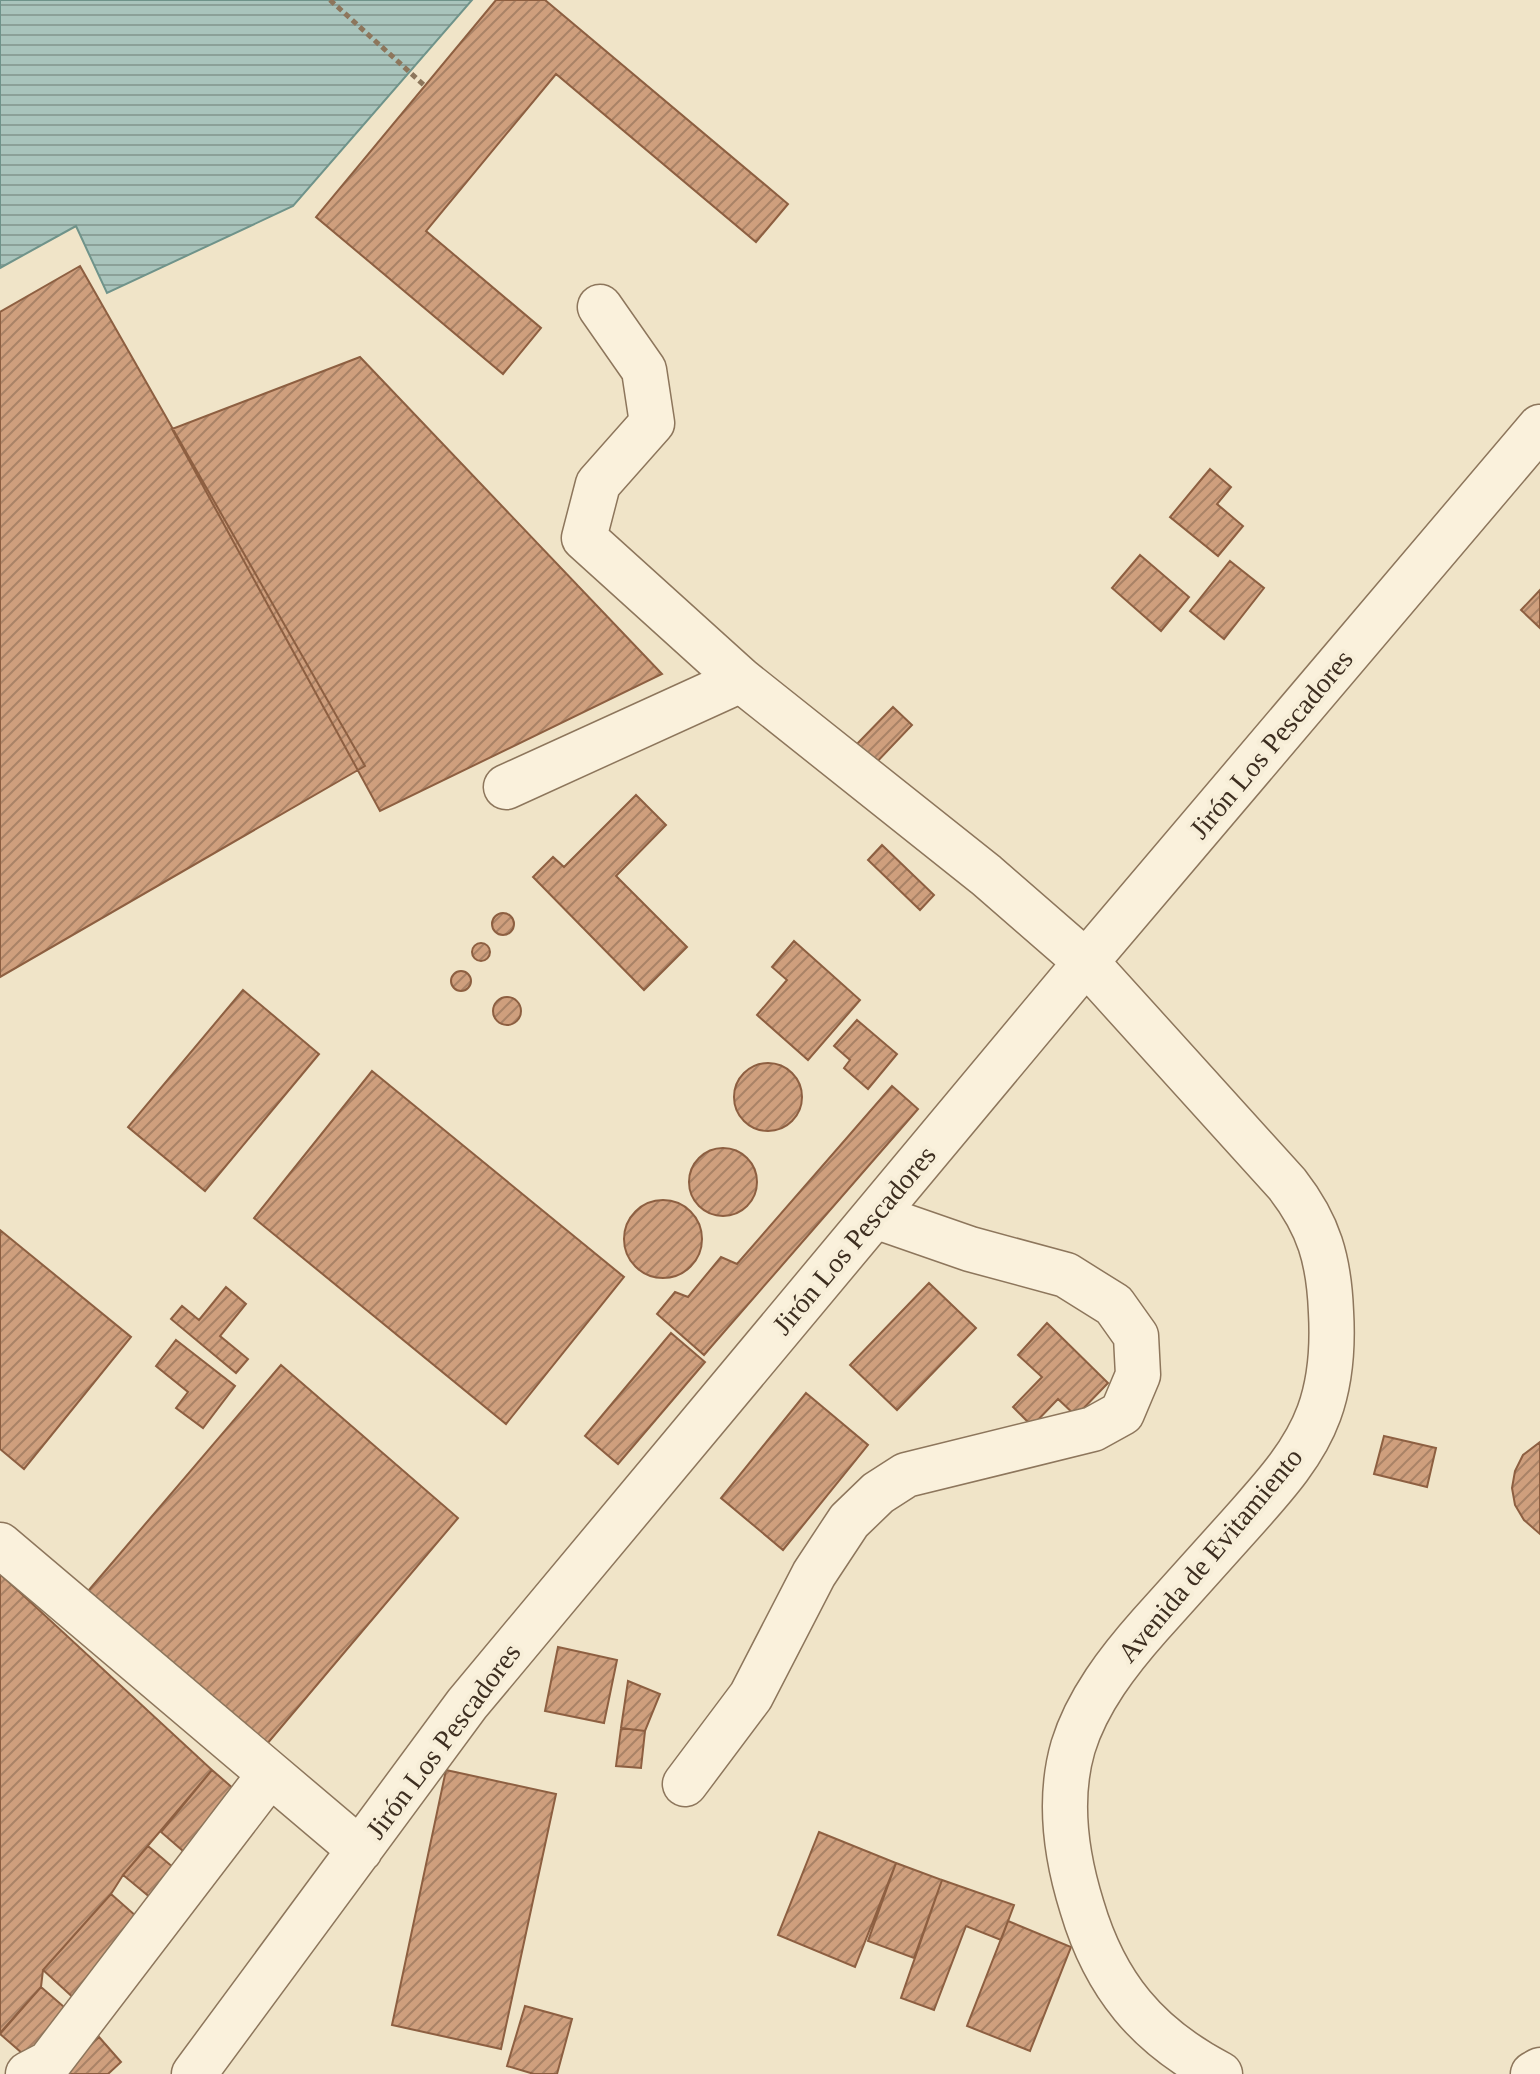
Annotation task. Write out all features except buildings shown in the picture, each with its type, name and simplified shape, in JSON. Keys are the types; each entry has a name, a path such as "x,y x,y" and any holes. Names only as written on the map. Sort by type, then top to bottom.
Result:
{"street":[{"name":"Avenida de Evitamiento","path":"600,307 644,370 652,423 598,484 584,538 741,680 986,875 1086,962 1304,1206 1317,1231 1329,1276 1332,1356 1318,1416 1304,1445 1279,1480 1132,1645 1106,1681 1073,1746 1068,1776 1065,1811 1069,1856 1086,1923 1101,1959 1136,2013 1196,2062 1220,2074"},
{"name":"Jirón Los Pescadores","path":"194,2074 467,1704 1086,962 1540,427"},
{"path":"506,787 741,680"},
{"path":"685,1784 751,1696 814,1574 849,1521 878,1493 906,1475 1093,1429 1122,1413 1138,1375 1136,1336 1114,1305 1066,1275 970,1249 875,1216"},
{"path":"0,1545 360,1850"},
{"path":"28,2074 49,2063 270,1774"},
{"path":"1533,2074 1540,2070"}],"path":[{"path":"330,0 425,86"}],"water":[{"path":"0,0 472,0 293,206 107,293 76,226 0,268"}]}
